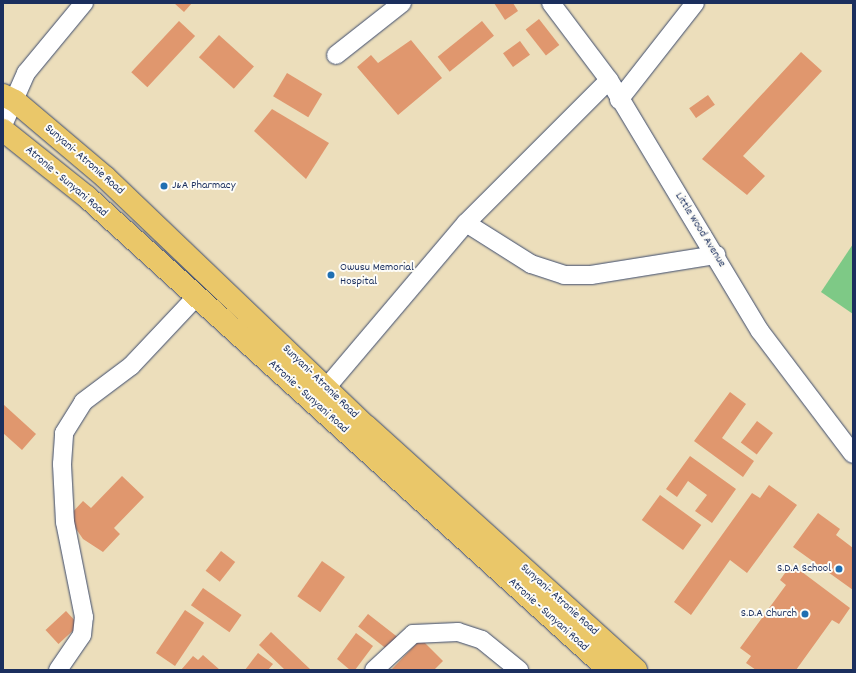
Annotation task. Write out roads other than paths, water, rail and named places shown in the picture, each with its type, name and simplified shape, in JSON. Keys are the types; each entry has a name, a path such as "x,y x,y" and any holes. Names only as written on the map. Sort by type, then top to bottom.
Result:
{"highway":[{"name":"Sunyani- Atronie Road","path":"9,98 105,177 326,388 636,670"},
{"name":"Atronie - Sunyani Road","path":"3,130 87,197 609,670"}],"street":[{"path":"3,125 9,98 26,73 84,3"},
{"path":"336,55 402,3"},
{"name":"Little Wood Avenue","path":"551,3 609,80 619,100 716,255 760,331 853,454"},
{"path":"619,100 695,3"},
{"path":"326,388 466,223 609,80"},
{"path":"466,223 531,264 564,276 590,275 716,255"},
{"path":"58,670 82,635 84,617 65,522 62,464 64,433 83,402 131,366 197,296"},
{"path":"374,670 413,634 458,632 482,640 519,670"}],"place":[{"name":"J&A Pharmacy","path":"164,186"},
{"name":"Owusu Memorial Hospital","path":"331,275"},
{"name":"S.D.A School","path":"839,569"},
{"name":"S.D.A Church","path":"805,614"}]}
